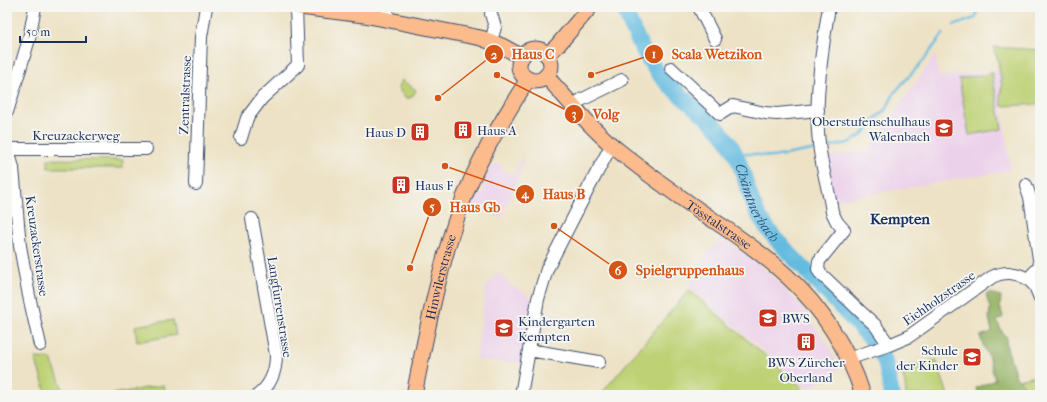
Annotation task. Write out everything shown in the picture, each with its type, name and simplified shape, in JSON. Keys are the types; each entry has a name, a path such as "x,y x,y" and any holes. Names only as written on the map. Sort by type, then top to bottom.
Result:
{"main road":[{"path":"300,7 386,13 491,41 522,57"},
{"path":"547,55 557,46 590,7"},
{"path":"534,49 547,55 551,63 549,72 546,76 538,81 528,79 520,72 520,62 525,53 534,49"},
{"name":"Tösstalstrasse","path":"546,76 590,126 611,146 659,183 765,257 788,277 819,311 834,334 848,359 863,395"},
{"name":"Hinwilerstrasse","path":"414,395 430,318 458,214 483,156 528,79"}],"street":[{"path":"7,112 29,39 35,7"},
{"name":"Zentralstrasse","path":"196,184 201,37 206,7"},
{"path":"241,138 247,118 262,98 298,65 296,7"},
{"path":"699,7 714,39"},
{"path":"829,7 819,82 818,143 832,212 836,222 844,230 819,261 818,269 820,273 875,325 888,346"},
{"path":"491,14 494,27 491,41"},
{"path":"671,68 720,114 733,106 777,114 818,110"},
{"path":"573,105 579,100 622,80"},
{"path":"521,395 538,298 547,269 611,146"},
{"name":"Kreuzackerweg","path":"7,150 146,149"},
{"name":"Kreuzackerstrasse","path":"7,150 13,168 20,246 40,345"},
{"path":"1026,185 1030,198 1040,266 1028,279 1035,286 1040,298"},
{"name":"Langfurrenstrasse","path":"252,219 276,355 273,376 266,388 258,395"},
{"name":"Eichholzstrasse","path":"848,359 888,346 908,337 992,277 999,274 1012,272 1028,279"},
{"path":"529,350 599,362"}],"shaded area":[{"name":"Oberstufenschulhaus Walenbach","path":"935,55 939,77 1000,71 1002,87 1000,95 1011,170 830,201 821,158 869,150"},
{"path":"521,159 524,161 501,218 472,206 478,193 480,195 483,193 484,190 482,188 492,165 495,166 496,163 502,165 501,169 514,175"},
{"name":"BWS","path":"721,237 758,264 779,283 802,308 829,346 839,369 808,389 688,286 707,254"},
{"name":"Kindergarten Kempten","path":"498,273 512,286 532,297 522,363 476,360 486,287"}],"green space":[{"path":"993,47 1040,50 1040,104 1002,106 1000,95 1002,87 998,60"},
{"path":"992,73 1002,129 969,135 959,79"},
{"path":"402,80 416,90 412,97 406,99 398,88"},
{"path":"48,159 123,160 123,168 48,168"},
{"path":"689,290 803,388 789,395 600,395"},
{"path":"989,293 1001,296 1000,306 1003,317 997,321 1003,334 1007,337 1006,344 1016,377 1025,386 1024,395 979,395 976,388 995,380 989,358 980,336 992,332 989,317 990,308 986,295"},
{"path":"173,320 176,335 137,342 135,326"},
{"path":"35,358 51,359 65,395 47,395"},
{"path":"936,360 948,395 906,395 905,383 900,368"},
{"path":"1040,375 1040,395 1024,395 1025,386 1019,380"},
{"path":"164,385 166,395 107,395"}],"waterway":[{"name":"Chämtnerbach","path":"623,7 647,58 660,76 715,125 728,141 737,157 756,210 768,230 871,339 885,361 892,395"},
{"path":"954,25 975,18 977,14 976,7"},
{"path":"824,148 848,143 866,131 872,122 887,108 894,93 923,61 943,34"},
{"path":"736,154 753,154 773,157 817,149"}],"place":[{"name":"Volg","path":"497,75"},
{"name":"Scala Wetzikon","path":"591,75"},
{"name":"Haus C","path":"438,98"},
{"name":"Oberstufenschulhaus Walenbach","path":"944,128"},
{"name":"Haus A","path":"463,130"},
{"name":"Haus D","path":"420,132"},
{"name":"Haus B","path":"445,166"},
{"name":"Haus F","path":"401,185"},
{"name":"Spielgruppenhaus","path":"554,226"},
{"name":"Haus Gb","path":"410,268"},
{"name":"BWS","path":"768,318"},
{"name":"Kindergarten Kempten","path":"504,328"},
{"name":"BWS Zürcher Oberland","path":"806,342"},
{"name":"Schule der Kinder","path":"972,357"}],"district":[{"name":"Kempten","path":"900,219"}]}
